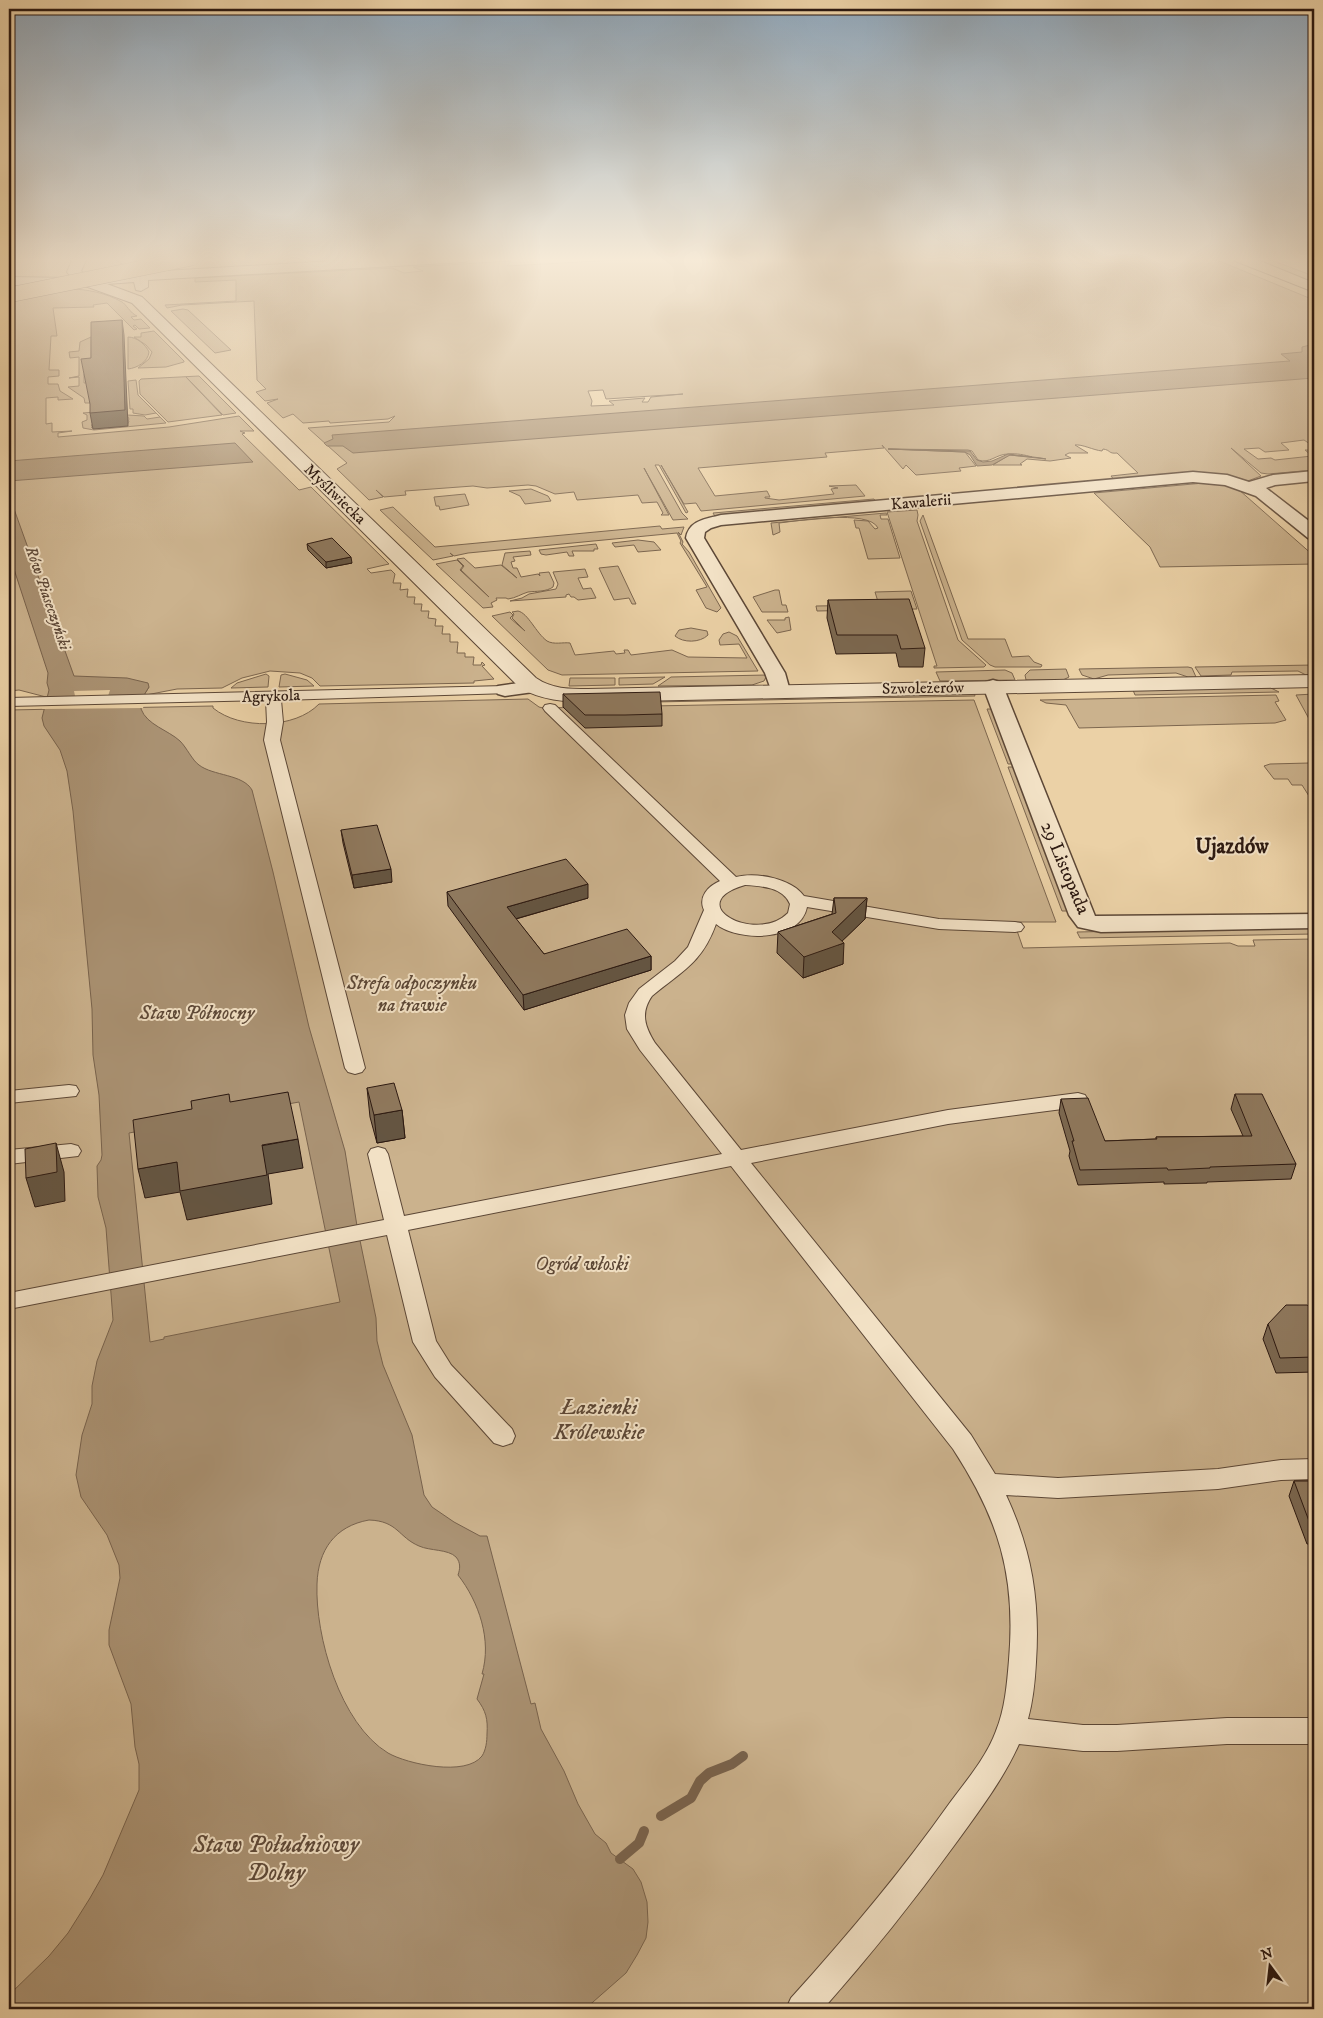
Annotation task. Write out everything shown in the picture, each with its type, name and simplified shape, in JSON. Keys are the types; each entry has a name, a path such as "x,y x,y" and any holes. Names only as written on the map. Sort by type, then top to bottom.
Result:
{"street":[{"name":"Myśliwiecka","path":"190,352 534,687"},
{"path":"1251,487 1273,480 1314,476"},
{"name":"Kawalerii","path":"780,691 775,673 695,538 695,532 702,525 717,521 1182,478 1217,479 1251,487 1270,497 1314,534"},
{"name":"Szwoleżerów","path":"534,687 550,692 570,694 1314,680"},
{"name":"29 Listopada","path":"993,686 1081,915 1087,922 1101,925 1314,921"},
{"name":"Agrykola","path":"9,702 505,690 534,687"},
{"path":"273,696 276,722 272,740 355,1068"},
{"path":"550,708 732,883"},
{"path":"751,880 771,882 788,889 797,900 799,908 792,919 778,927 764,930 749,930 728,925 718,919 712,912 710,904 714,893 732,883 751,880"},
{"path":"797,900 939,924 1015,927"},
{"path":"712,912 695,952 646,992 635,1009 634,1020 642,1039 962,1442 1004,1513 1017,1555 1024,1598 1026,1640 1017,1706 1011,1730 1001,1753 923,1865 864,1940 802,2009"},
{"path":"9,1097 69,1092"},
{"path":"9,1301 948,1117 1078,1100"},
{"path":"9,1157 71,1151"},
{"path":"378,1154 425,1342 443,1371 502,1436"},
{"path":"988,1484 1058,1488 1218,1479 1280,1470 1314,1469"},
{"path":"1011,1730 1083,1738 1117,1738 1227,1731 1314,1731"}],"green space":[{"path":"9,352 50,352 49,370 59,370 59,376 48,377 48,384 58,384 60,391 73,399 58,400 58,397 46,398 46,424 52,423 52,432 72,431 58,433 58,437 169,427 239,416 254,431 240,431 245,433 242,434 299,490 311,487 389,564 367,569 371,573 391,570 395,574 393,583 401,583 400,590 408,589 407,597 415,597 414,604 422,604 421,611 429,611 428,618 436,619 435,626 443,626 442,634 450,634 450,642 458,642 457,653 465,653 465,657 474,657 473,665 481,665 482,662 485,665 482,666 494,679 474,681 474,683 320,686 312,678 300,673 270,671 242,678 222,688 177,689 146,695 144,695 149,687 46,697 19,690 9,691"},
{"path":"69,352 91,352 91,373 84,374 84,383 94,382 90,403 85,403 84,398 68,387 79,386 79,377 69,378 79,376 79,357 70,358"},
{"path":"128,352 149,352 147,359 142,364 128,369"},
{"path":"152,352 175,352 184,362 166,367 138,368 149,359"},
{"path":"256,352 1314,352 1314,443 1310,444 1304,440 1281,443 1289,450 1265,452 1259,448 1244,449 1258,459 1271,458 1275,460 1312,456 1305,450 1310,450 1314,453 1314,470 1261,473 1231,448 1261,476 1245,482 1115,481 1111,476 1138,473 1117,453 1078,445 1075,445 1088,453 1069,453 1065,455 1071,458 1050,461 1027,459 1020,464 1022,465 993,465 1009,455 1032,457 1020,454 1004,454 982,461 978,460 972,451 968,450 888,449 965,452 976,466 959,468 961,471 916,475 906,465 903,469 882,445 884,448 825,453 827,457 698,468 715,496 767,491 770,497 765,498 779,500 834,494 831,489 838,488 829,486 856,485 865,496 701,511 696,503 684,504 661,465 688,512 686,513 659,465 655,465 682,513 688,519 673,520 644,468 669,515 661,515 663,513 657,502 642,503 638,495 577,500 574,492 555,494 536,486 528,485 487,488 473,486 405,491 406,495 384,497 376,490 383,497 369,500 337,469 347,463 308,428 389,422 395,416 388,419 330,423 329,421 303,423 293,414 283,418 267,403 278,399 265,401 256,392 266,389 257,380","holes":["603,390 606,399 683,394 651,397 648,402 642,402 645,398 609,401 614,405 591,406 592,401 588,391"]},
{"path":"199,376 236,413 223,415 186,377 222,415 168,422 140,394 139,381 141,379"},
{"path":"136,380 138,395 156,413 145,415 133,413 133,409 130,409 128,381"},
{"path":"94,412 94,421 91,425 93,427 91,427 94,429 127,426 129,419 127,415 144,416 147,419 160,417 166,423 94,430 83,428 82,422 87,420 87,415 83,413"},
{"path":"1204,483 1221,484 1238,489 1314,556 1314,564 1160,567 1150,547 1094,493"},
{"path":"531,489 548,496 551,501 525,504 520,496 509,491"},
{"path":"465,494 469,505 440,510 439,506 436,506 434,497"},
{"path":"874,499 877,503 716,518 713,513"},
{"path":"393,507 435,547 660,526 662,529 684,527 681,535 678,532 683,542 682,544 689,552 721,608 717,612 706,608 696,590 707,587 680,543 681,541 677,533 468,553 454,556 450,553 453,556 433,560 380,510"},
{"path":"917,510 917,521 958,640 986,665 984,667 934,668 934,666 937,666 887,512"},
{"path":"886,513 887,515 880,515 881,519 888,519 900,558 868,559 859,528 856,528 854,520 868,521 833,518","holes":["868,521 872,522 878,528 875,529"]},
{"path":"923,515 968,639 1005,639 1012,657 1029,656 1034,662 1042,665 1041,667 995,667 990,665 962,640 920,521"},
{"path":"797,521 779,523 780,532 773,535 771,523"},
{"path":"638,540 654,542 661,550 638,552 634,545 615,547 612,543"},
{"path":"596,544 598,549 594,549 594,551 572,551 574,556 569,556 567,552 546,555 541,554 539,550"},
{"path":"530,551 531,555 513,557 515,561 511,562 513,568 517,568 521,577 538,574 540,576 539,573 549,572 554,583 553,587 544,591 528,592 508,599 496,598 497,600 491,603 493,607 483,608 436,564 457,560 463,566 460,570 489,597 461,570 464,566 457,559 464,558 475,568 501,565 517,578 502,565 505,553"},
{"path":"618,566 636,604 632,604 629,598 614,600 599,568"},
{"path":"585,569 588,577 578,578 583,589 591,588 596,598 578,600 569,594 566,597 510,601 529,594 556,589 558,584 553,572"},
{"path":"779,590 782,605 786,605 788,612 762,612 753,597"},
{"path":"911,591 917,609 817,611 816,606 879,605 875,592"},
{"path":"518,611 525,615 547,641 570,643 575,655 614,651 616,654 625,653 624,650 628,650 631,655 672,650 688,657 747,658 739,644 720,645 719,640 723,634 729,632 737,636 758,671 562,675 548,670 492,616 510,612 513,615 510,618 525,631 512,618 514,614 512,612"},
{"path":"789,617 791,630 777,633 767,620 785,620 785,618"},
{"path":"691,628 707,631 708,635 701,640 692,641 682,640 675,636 679,630"},
{"path":"1314,665 1314,674 1306,675 1298,671 1232,672 1231,675 1201,676 1195,667"},
{"path":"1192,668 1196,677 1188,677 1176,673 1108,675 1094,679 1082,675 1079,669"},
{"path":"1066,669 1069,677 1063,680 1026,680 1025,675 1030,670"},
{"path":"1005,670 1012,673 1015,680 940,681 936,672"},
{"path":"266,674 269,676 268,687 231,688 237,683"},
{"path":"285,674 307,680 314,686 279,687 281,675"},
{"path":"767,675 764,681 752,685 658,686 671,677"},
{"path":"665,677 653,684 619,685 619,678"},
{"path":"570,678 615,678 615,685 569,686"},
{"path":"1271,688 1279,692 1135,695 1133,690"},
{"path":"974,693 975,696 653,702 653,700"},
{"path":"1314,694 1314,728 1296,695"},
{"path":"1276,695 1279,701 1275,702 1286,720 1275,723 1079,728 1066,705 1046,703 1040,700"},
{"name":"Łazienki Królewskie","path":"528,699 543,708 974,700 1056,922 1014,922 1023,948 1230,943 1238,946 1255,946 1253,940 1314,939 1314,2009 9,2009 9,710 213,706 213,708 224,715 238,720 267,724 296,718 309,712 319,704"},
{"path":"987,709 992,709 1013,764 1008,764"},
{"path":"1309,763 1314,771 1314,804 1302,785 1292,785 1288,779 1274,779 1264,766 1270,764"},
{"path":"1008,767 1014,767 1068,911 1062,911"},
{"path":"1314,927 1314,934 1080,938 1077,932"}],"water":[{"path":"1314,352 1314,378 353,453 343,446 327,446 324,443 333,439 332,435 1290,361 1281,354"},
{"path":"235,443 253,462 9,481 9,461"},
{"path":"888,449 970,451 977,460 983,462 992,461 1008,454 1046,459 1010,455 992,465 977,466 970,455 965,452"},
{"name":"Staw Południowy Dolny","path":"9,495 74,676 127,678 148,683 149,687 144,695 141,709 144,715 180,741 199,765 205,769 242,781 252,790 309,1027 345,1151 357,1226 376,1318 377,1341 383,1365 412,1435 424,1495 432,1507 454,1522 480,1536 487,1536 531,1704 535,1703 541,1729 595,1834 606,1843 611,1853 633,1869 641,1882 647,1902 648,1922 646,1938 637,1955 626,1973 585,2009 9,2009 9,1995 49,1956 68,1933 103,1875 139,1790 139,1764 135,1747 131,1704 109,1645 109,1630 120,1578 119,1565 107,1535 81,1497 76,1475 82,1435 92,1404 92,1386 97,1361 113,1320 106,1228 98,1197 97,1166 102,1155 99,1095 93,1055 92,1009 73,811 67,771 60,750 44,726 42,718 49,690 47,683 48,673 9,554","holes":["299,1102 340,1302 164,1337 164,1339 150,1342 129,1133","369,1520 379,1521 392,1526 423,1548 453,1554 459,1562 458,1575 472,1597 482,1622 485,1648 482,1674 484,1674 477,1699 486,1715 487,1740 482,1756 474,1762 463,1766 436,1766 408,1761 388,1753 371,1740 356,1722 334,1677 320,1628 318,1572 325,1550 331,1541 347,1528"]}],"pier":[{"path":"110,690 108,696 147,695 143,708 42,709 45,697 75,696 74,691"}],"building":[{"path":"91,352 123,352 125,410 90,413 81,359 91,358"},
{"path":"332,538 351,557 326,562 307,544"},
{"path":"909,599 925,648 901,649 897,635 837,635 828,600"},
{"path":"660,692 662,714 625,715 585,715 563,694"},
{"path":"377,825 391,869 352,875 341,830"},
{"path":"566,859 588,884 507,907 544,954 627,929 651,956 523,995 447,892"},
{"path":"834,898 867,898 832,932 844,943 804,957 778,932 836,913"},
{"path":"394,1083 402,1110 374,1115 367,1088"},
{"path":"288,1092 298,1139 262,1145 267,1175 180,1191 177,1162 138,1169 133,1120 192,1109 191,1101 229,1094 230,1102"},
{"path":"1235,1094 1262,1094 1296,1164 1168,1170 1167,1168 1080,1170 1072,1141 1074,1141 1061,1099 1088,1098 1105,1141 1157,1139 1156,1137 1252,1136"},
{"path":"56,1143 57,1172 26,1178 25,1149"},
{"path":"1286,1305 1307,1305 1314,1309 1314,1357 1280,1358 1268,1324"},
{"path":"1294,1481 1314,1481 1314,1529 1312,1529"}],"waterway":[{"path":"661,1816 691,1798 700,1781 709,1773 732,1764 743,1756"},
{"path":"620,1859 639,1843 644,1831"}],"district":[{"name":"Ujazdów","path":"1232,847"}],"water label":[{"name":"Rów Piaseczyński","path":"48,598"},
{"name":"Staw Północny","path":"197,1013"}],"park label":[{"name":"Strefa odpoczynku na trawie","path":"412,994"},
{"name":"Ogród włoski","path":"582,1264"}]}
